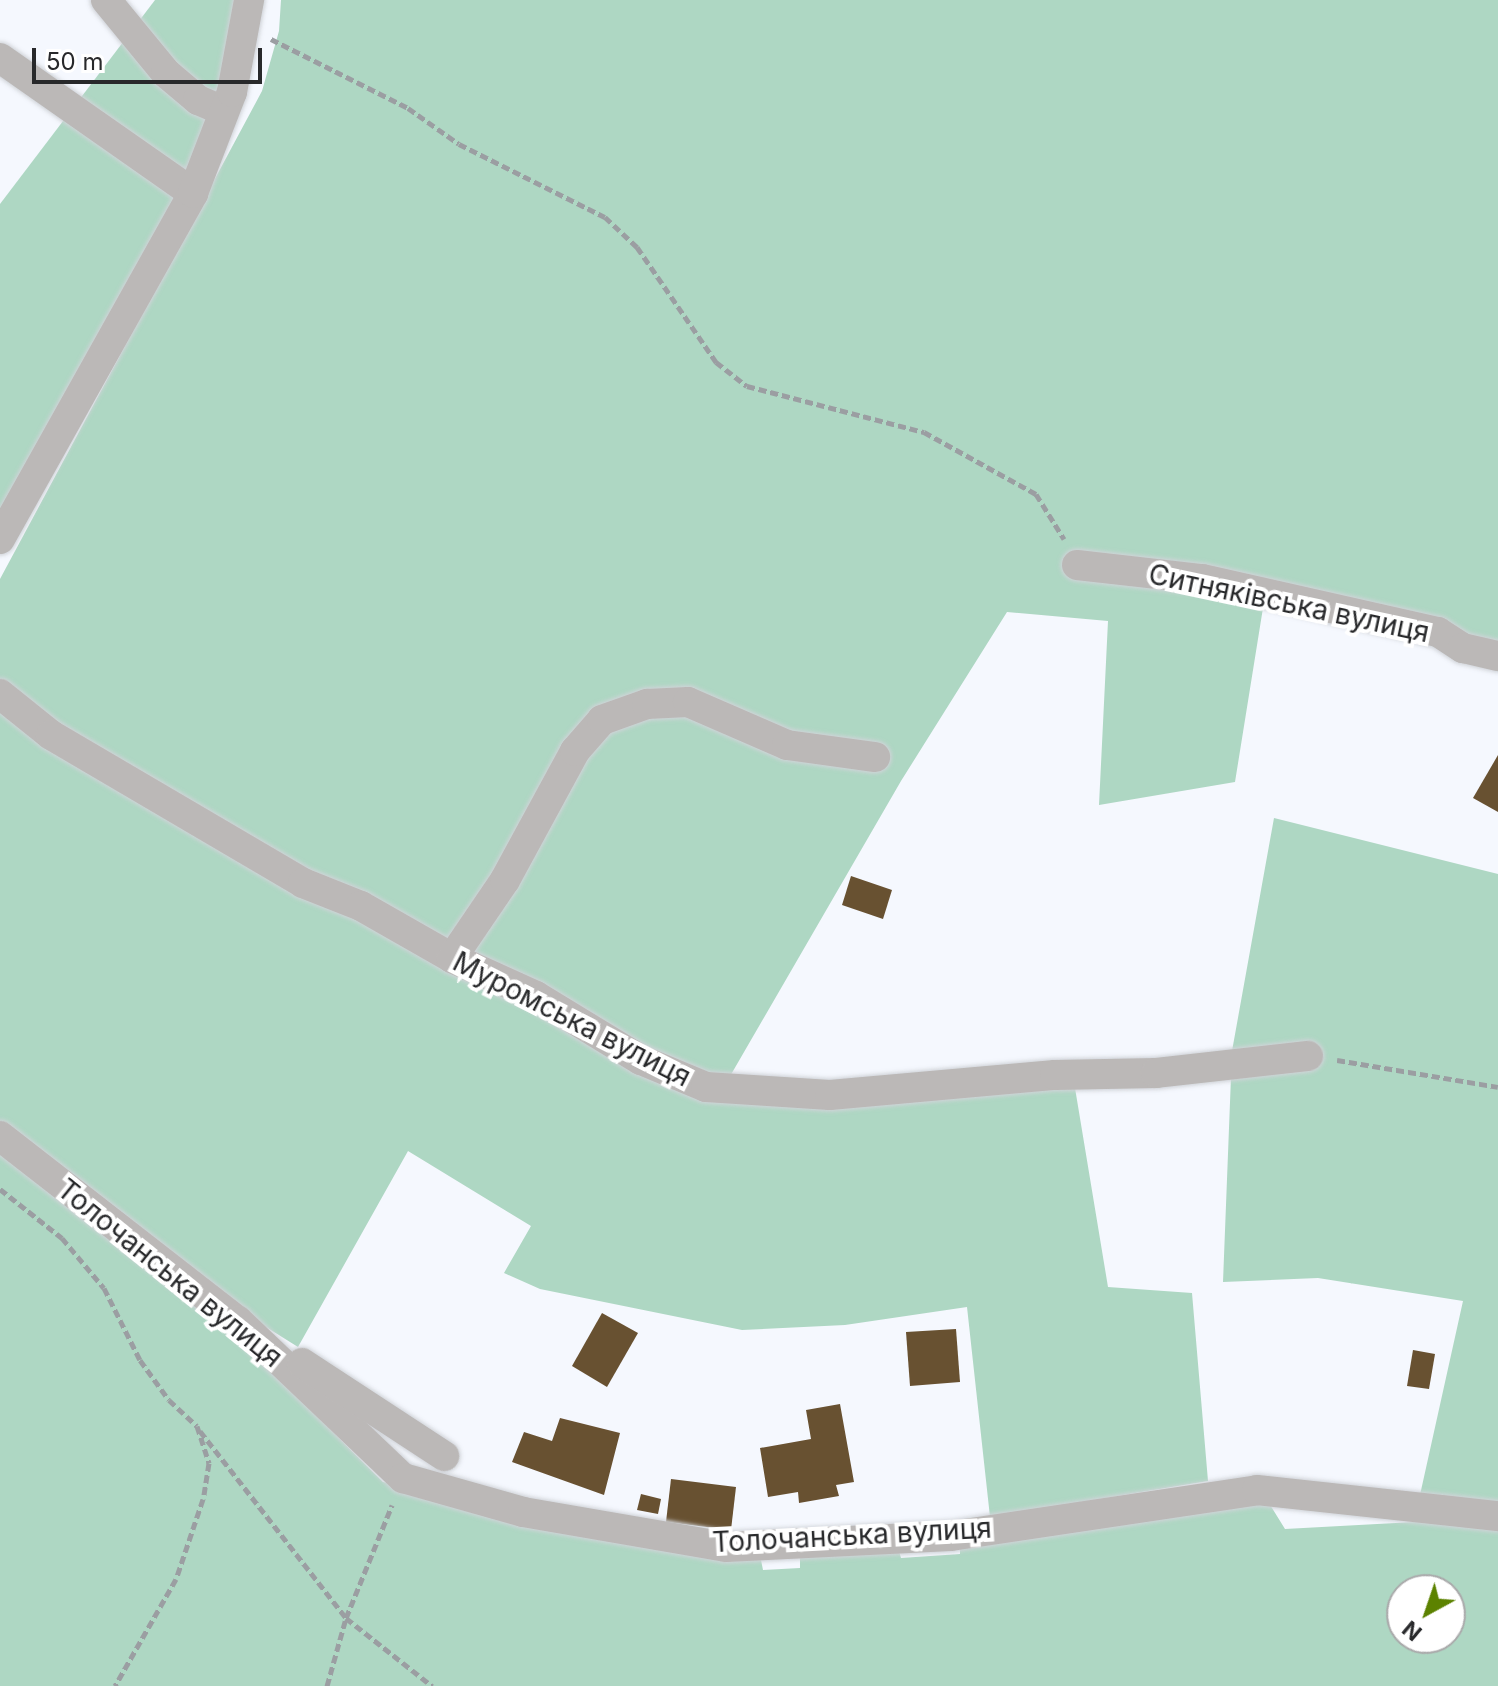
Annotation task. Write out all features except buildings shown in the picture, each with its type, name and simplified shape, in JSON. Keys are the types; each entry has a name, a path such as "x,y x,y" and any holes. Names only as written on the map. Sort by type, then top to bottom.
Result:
{"street":[{"path":"106,0 166,73 198,100 224,111"},
{"path":"0,539 193,193 224,111 247,13"},
{"path":"0,58 193,193"},
{"name":"Ситняківська вулиця","path":"1077,565 1202,579 1438,632 1463,648 1498,656"},
{"name":"Муромська вулиця","path":"0,694 51,735 303,883 361,906 452,958 536,996 641,1060 706,1087 830,1095 1024,1077 1156,1073 1308,1056"},
{"path":"452,958 505,880 575,751 602,720 647,704 688,702 787,745 875,757"},
{"name":"Толочанська вулиця","path":"0,1136 238,1321 403,1478 523,1512 726,1547 951,1536 1257,1490 1498,1516"},
{"path":"238,1321 444,1456"}],"path":[{"path":"247,13 408,108 459,144 605,217 637,247 716,362 747,386 924,432 1036,494 1077,565"},
{"path":"1308,1056 1498,1087"},
{"path":"0,1189 70,1248 104,1288 140,1360 169,1400 197,1426 346,1618 432,1686"},
{"path":"115,1686 176,1579 191,1541 209,1463 197,1426"},
{"path":"327,1686 346,1618 403,1478"}],"green space":[{"path":"155,0 234,0 220,92 188,174 0,512 0,204"},
{"path":"281,0 1498,0 1498,645 1267,583 1235,782 1099,805 1108,621 1007,612 901,781 718,1097 1075,1088 1108,1287 1192,1293 1208,1481 990,1517 967,1307 845,1325 742,1330 540,1289 504,1273 531,1226 408,1151 298,1347 242,1312 0,1127 0,579 262,91 279,31"},
{"path":"1274,818 1498,874 1498,1686 0,1686 0,1149 229,1329 383,1482 713,1557 761,1560 763,1570 800,1568 800,1557 898,1548 901,1558 960,1554 960,1542 1269,1503 1285,1529 1414,1522 1463,1301 1318,1278 1223,1282 1232,1051"}]}
